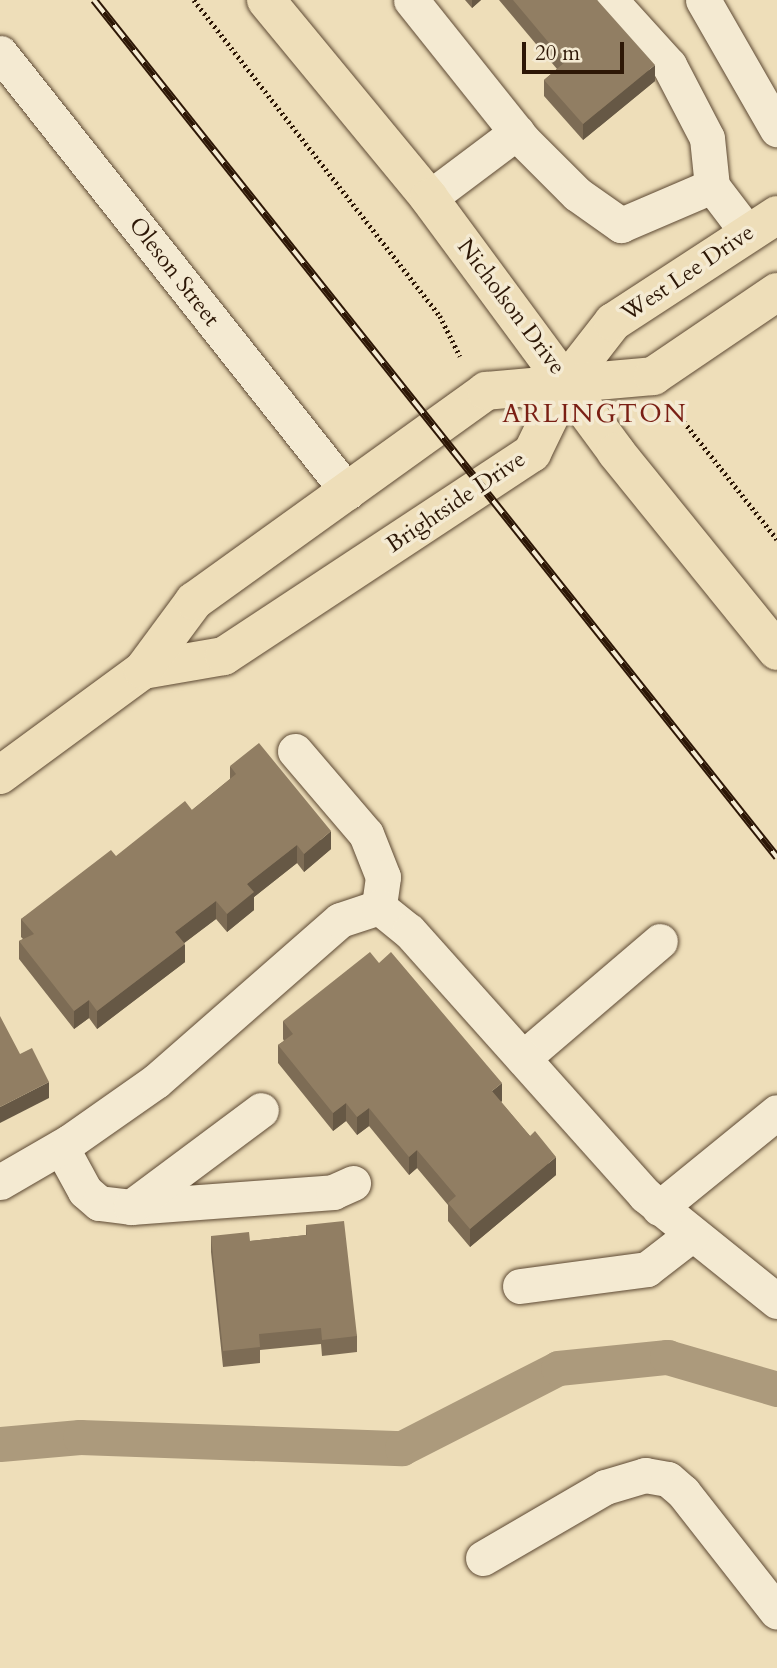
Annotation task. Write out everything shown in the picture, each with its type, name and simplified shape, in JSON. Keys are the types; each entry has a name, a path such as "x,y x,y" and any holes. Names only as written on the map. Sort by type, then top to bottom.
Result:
{"main road":[{"name":"Nicholson Drive","path":"278,4 429,198 585,381 616,452 770,630"},
{"name":"West Lee Drive","path":"585,381 613,322 762,224"},
{"path":"585,381 653,376 777,292"},
{"name":"Brightside Drive","path":"0,775 143,670 194,601 486,391 585,381"},
{"name":"Brightside Drive","path":"143,670 224,656 532,453 585,381"}],"street":[{"path":"411,0 517,132 577,194 621,225 712,186"},
{"path":"610,0 669,65 707,138 712,186 762,224"},
{"path":"703,0 777,129"},
{"name":"Oleson Street","path":"0,53 348,492"},
{"path":"429,198 517,132"},
{"path":"295,751 366,834 383,877 379,907"},
{"path":"379,907 409,931 659,1208 777,1301"},
{"path":"0,1182 61,1147 156,1081 340,920 379,907"},
{"path":"523,1058 660,941"},
{"path":"131,1206 261,1111"},
{"path":"659,1208 777,1112"},
{"path":"61,1147 85,1191 99,1203 131,1206 333,1192 353,1183"},
{"path":"520,1286 647,1269 691,1235"},
{"path":"483,1558 616,1483 645,1475 668,1479 683,1492 777,1612"}],"path":[{"path":"194,0 440,316 460,356"},
{"path":"677,412 777,539"}],"building":[{"path":"513,0 597,0 655,65 583,124 544,80 565,62"},
{"path":"259,743 331,831 304,854 297,845 247,884 254,892 227,914 216,901 175,932 185,944 97,1011 89,1000 74,1011 19,941 34,934 21,919 111,850 116,856 185,801 192,810 236,774 230,766"},
{"path":"370,952 379,963 391,952 502,1083 492,1091 530,1136 535,1131 556,1157 470,1229 448,1203 456,1196 417,1150 409,1157 369,1108 357,1117 346,1103 333,1113 278,1045 293,1034 283,1021"},
{"path":"0,1016 20,1054 32,1048 49,1082 0,1107"},
{"path":"344,1221 357,1336 322,1340 321,1328 259,1334 260,1347 223,1351 211,1236 249,1232 250,1241 307,1235 306,1225"}],"waterway":[{"path":"0,1444 80,1437 402,1448 558,1368 667,1357 777,1389"}],"railway":[{"path":"94,0 777,857"}],"district":[{"name":"ARLINGTON","path":"595,414"}]}
